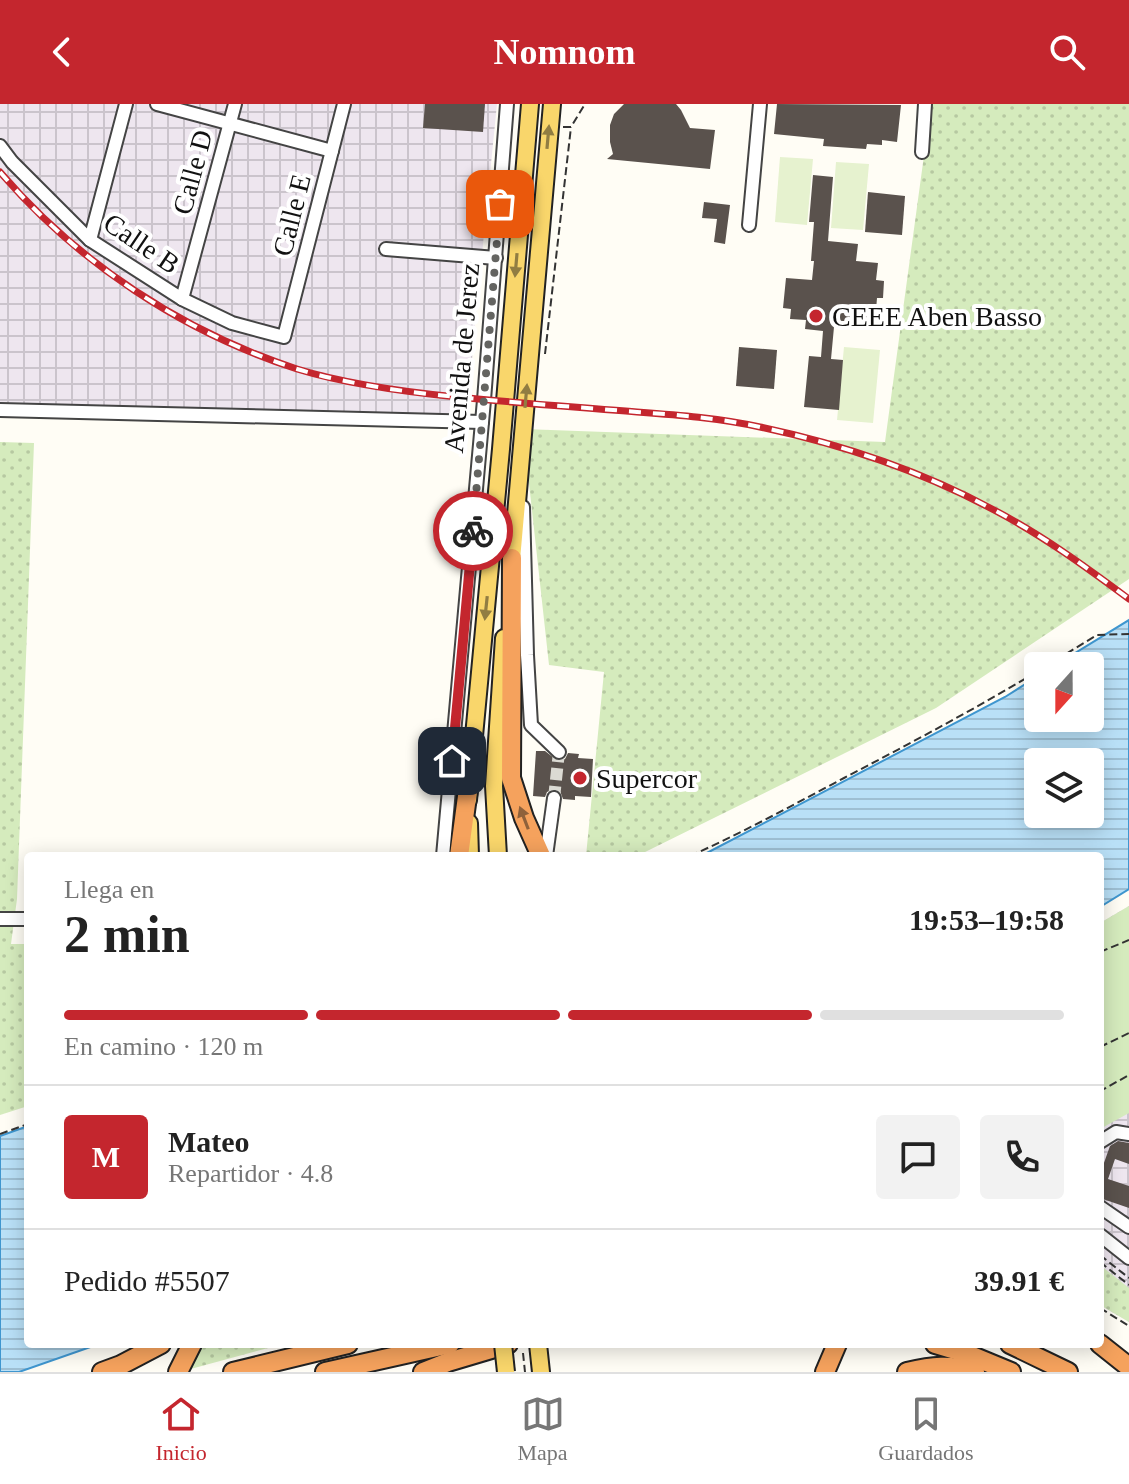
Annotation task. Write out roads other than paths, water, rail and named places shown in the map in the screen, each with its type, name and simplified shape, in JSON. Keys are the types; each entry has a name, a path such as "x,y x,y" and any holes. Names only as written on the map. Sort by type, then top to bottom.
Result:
{"highway":[{"path":"512,558 511,778 524,818 542,852"},
{"path":"460,852 468,789"},
{"path":"1104,1347 1129,1367"},
{"path":"102,1372 153,1348"},
{"path":"233,1372 332,1348"},
{"path":"325,1372 432,1348"},
{"path":"423,1372 493,1348"},
{"path":"948,1348 1011,1372"},
{"path":"1019,1348 1068,1372"},
{"path":"1045,1360 1076,1372"},
{"path":"907,1372 947,1365 975,1372"}],"main road":[{"name":"Avenida de Jerez","path":"470,852 468,789 530,104"},
{"path":"498,852 494,786 501,674 552,104"},
{"path":"506,1348 506,1372"},
{"path":"538,1348 541,1372"}],"street":[{"path":"90,240 126,104"},
{"path":"157,104 332,151"},
{"name":"Calle D","path":"182,299 235,104"},
{"name":"Calle E","path":"284,337 344,104"},
{"name":"Avenida de Jerez","path":"443,852 507,104"},
{"path":"749,225 760,104"},
{"path":"922,152 925,104"},
{"name":"Calle B","path":"0,146 90,240 182,299 232,323 284,337"},
{"path":"386,249 496,258"},
{"path":"0,410 482,422"},
{"path":"521,451 531,725 559,752"},
{"path":"545,852 554,798"},
{"path":"0,919 24,919"},
{"path":"1104,1131 1121,1124 1129,1126"},
{"path":"1104,1140 1116,1132 1129,1134"},
{"path":"1105,1211 1129,1227"},
{"path":"1105,1211 1129,1235"},
{"path":"1104,1238 1129,1258"}],"water":[{"path":"1129,620 1129,889 1104,905 1104,852 709,852 1024,685 1024,732 1104,732 1104,652 1077,652"},
{"path":"24,1127 24,1348 88,1348 19,1372 0,1372 0,1136"}],"tunnel":[{"path":"554,798 559,752"}],"railway":[{"path":"0,172 30,205 98,265 173,314 255,354 297,369 376,387 714,419 820,442 909,471 994,510 1080,563 1129,599"}],"place":[{"name":"CEEE Aben Basso","path":"816,316"},
{"name":"Supercor","path":"580,778"}]}
